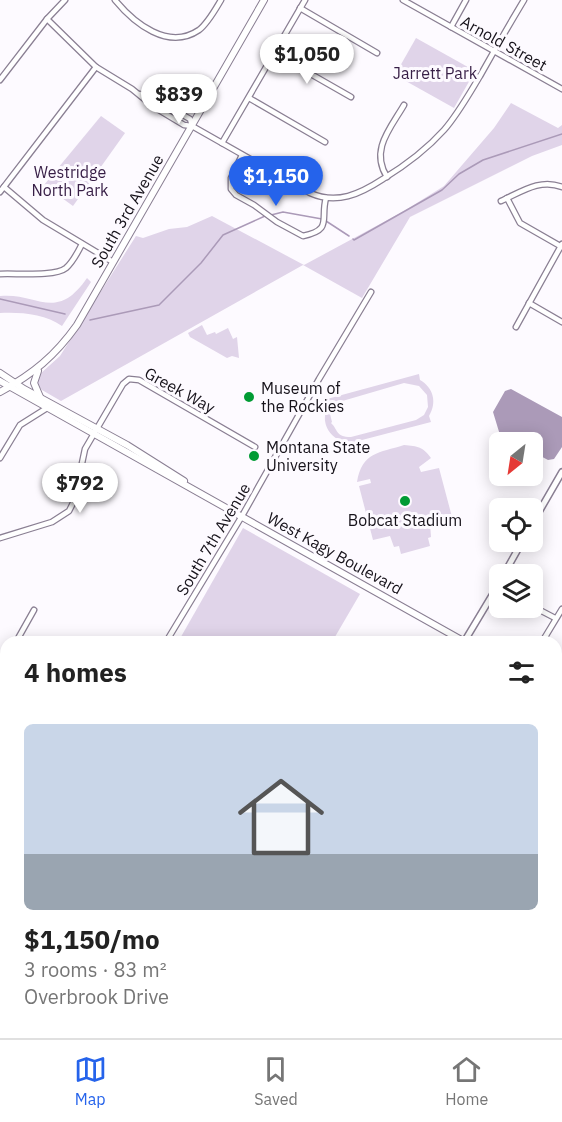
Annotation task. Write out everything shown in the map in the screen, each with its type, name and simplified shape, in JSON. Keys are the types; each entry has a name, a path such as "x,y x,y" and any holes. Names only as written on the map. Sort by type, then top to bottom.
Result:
{"main road":[{"name":"South 3rd Avenue","path":"0,392 39,368 70,335 264,0"},
{"path":"39,368 34,383 40,398"},
{"name":"West Kagy Boulevard","path":"0,373 12,385 47,408 166,476 191,487"},
{"name":"West Kagy Boulevard","path":"0,381 40,398 97,428 151,459 191,487 453,636"}],"street":[{"path":"0,80 47,19 65,0"},
{"path":"115,0 141,24 161,35 171,37 180,37 200,29 221,0"},
{"path":"222,143 305,0"},
{"name":"Arnold Street","path":"403,0 562,89"},
{"path":"451,27 466,0"},
{"path":"47,19 96,67 137,93 153,98 189,119 192,126 242,155 310,193 326,198 351,197 387,177 416,157 446,128 524,0"},
{"path":"300,8 377,53"},
{"path":"274,53 351,97"},
{"path":"96,67 2,189 43,220 113,262"},
{"path":"249,98 325,142"},
{"path":"387,177 379,161 380,150 404,105"},
{"path":"242,155 231,178 231,189 236,195 285,227 303,236 321,229 325,224 326,198"},
{"path":"501,201 540,184 548,183 562,187"},
{"path":"507,198 520,223 562,246 516,327"},
{"path":"0,274 47,273 63,270 71,263 82,244"},
{"name":"South 7th Avenue","path":"170,636 242,516 371,292"},
{"path":"529,303 562,322"},
{"name":"Greek Way","path":"0,538 52,522 69,511 75,497 83,456 123,384 129,379 136,379 255,447"},
{"path":"0,458 20,425 47,408"},
{"path":"543,505 562,472"},
{"path":"468,636 489,601"},
{"path":"545,636 562,609"},
{"path":"19,636 34,610"},
{"path":"543,612 555,618"}],"green space":[{"name":"Jarrett Park","path":"416,38 475,71 454,108 395,75"},
{"path":"511,103 558,128 562,125 562,145 532,156 410,217 362,298 303,265 61,401 36,384 40,374 60,356 136,236 143,238 169,229 187,227 212,216 304,265 404,211 444,186 494,128"},
{"name":"Westridge North Park","path":"101,116 125,133 73,206 44,185"},
{"path":"87,278 91,282 62,326 32,315 0,313 0,296 56,302 76,292"},
{"path":"202,325 207,335 215,332 216,334 228,328 233,339 237,337 239,358 232,356 227,358 190,337 188,333"},
{"path":"419,374 420,380 425,383 433,396 433,406 429,416 431,422 339,446 339,440 330,433 326,424 325,414 329,404 327,399","holes":["404,383 419,386 427,395 428,407 424,415 416,420 351,437 339,434 331,423 330,414 339,402"]},
{"name":"Bobcat Stadium","path":"404,445 420,448 431,458 419,467 421,472 439,468 452,517 430,523 431,537 428,538 430,546 401,554 399,546 394,547 390,536 373,540 359,486 371,483 370,479 357,482 359,472 367,459 379,452"},
{"path":"243,528 360,594 336,636 181,636"}],"shaded area":[{"path":"511,389 562,417 562,447 554,459 548,460 543,457 543,432 499,432 493,412 505,391"}],"waterway":[{"path":"353,239 442,190 459,174 483,160 562,134"},
{"path":"271,215 283,212 322,219"},
{"path":"90,320 159,305 201,263 223,235 265,216"},
{"path":"326,221 349,236"},
{"path":"0,299 65,314"}],"place":[{"name":"Museum of the Rockies","path":"249,397"},
{"name":"Montana State University","path":"254,456"},
{"name":"Bobcat Stadium","path":"405,501"}]}
